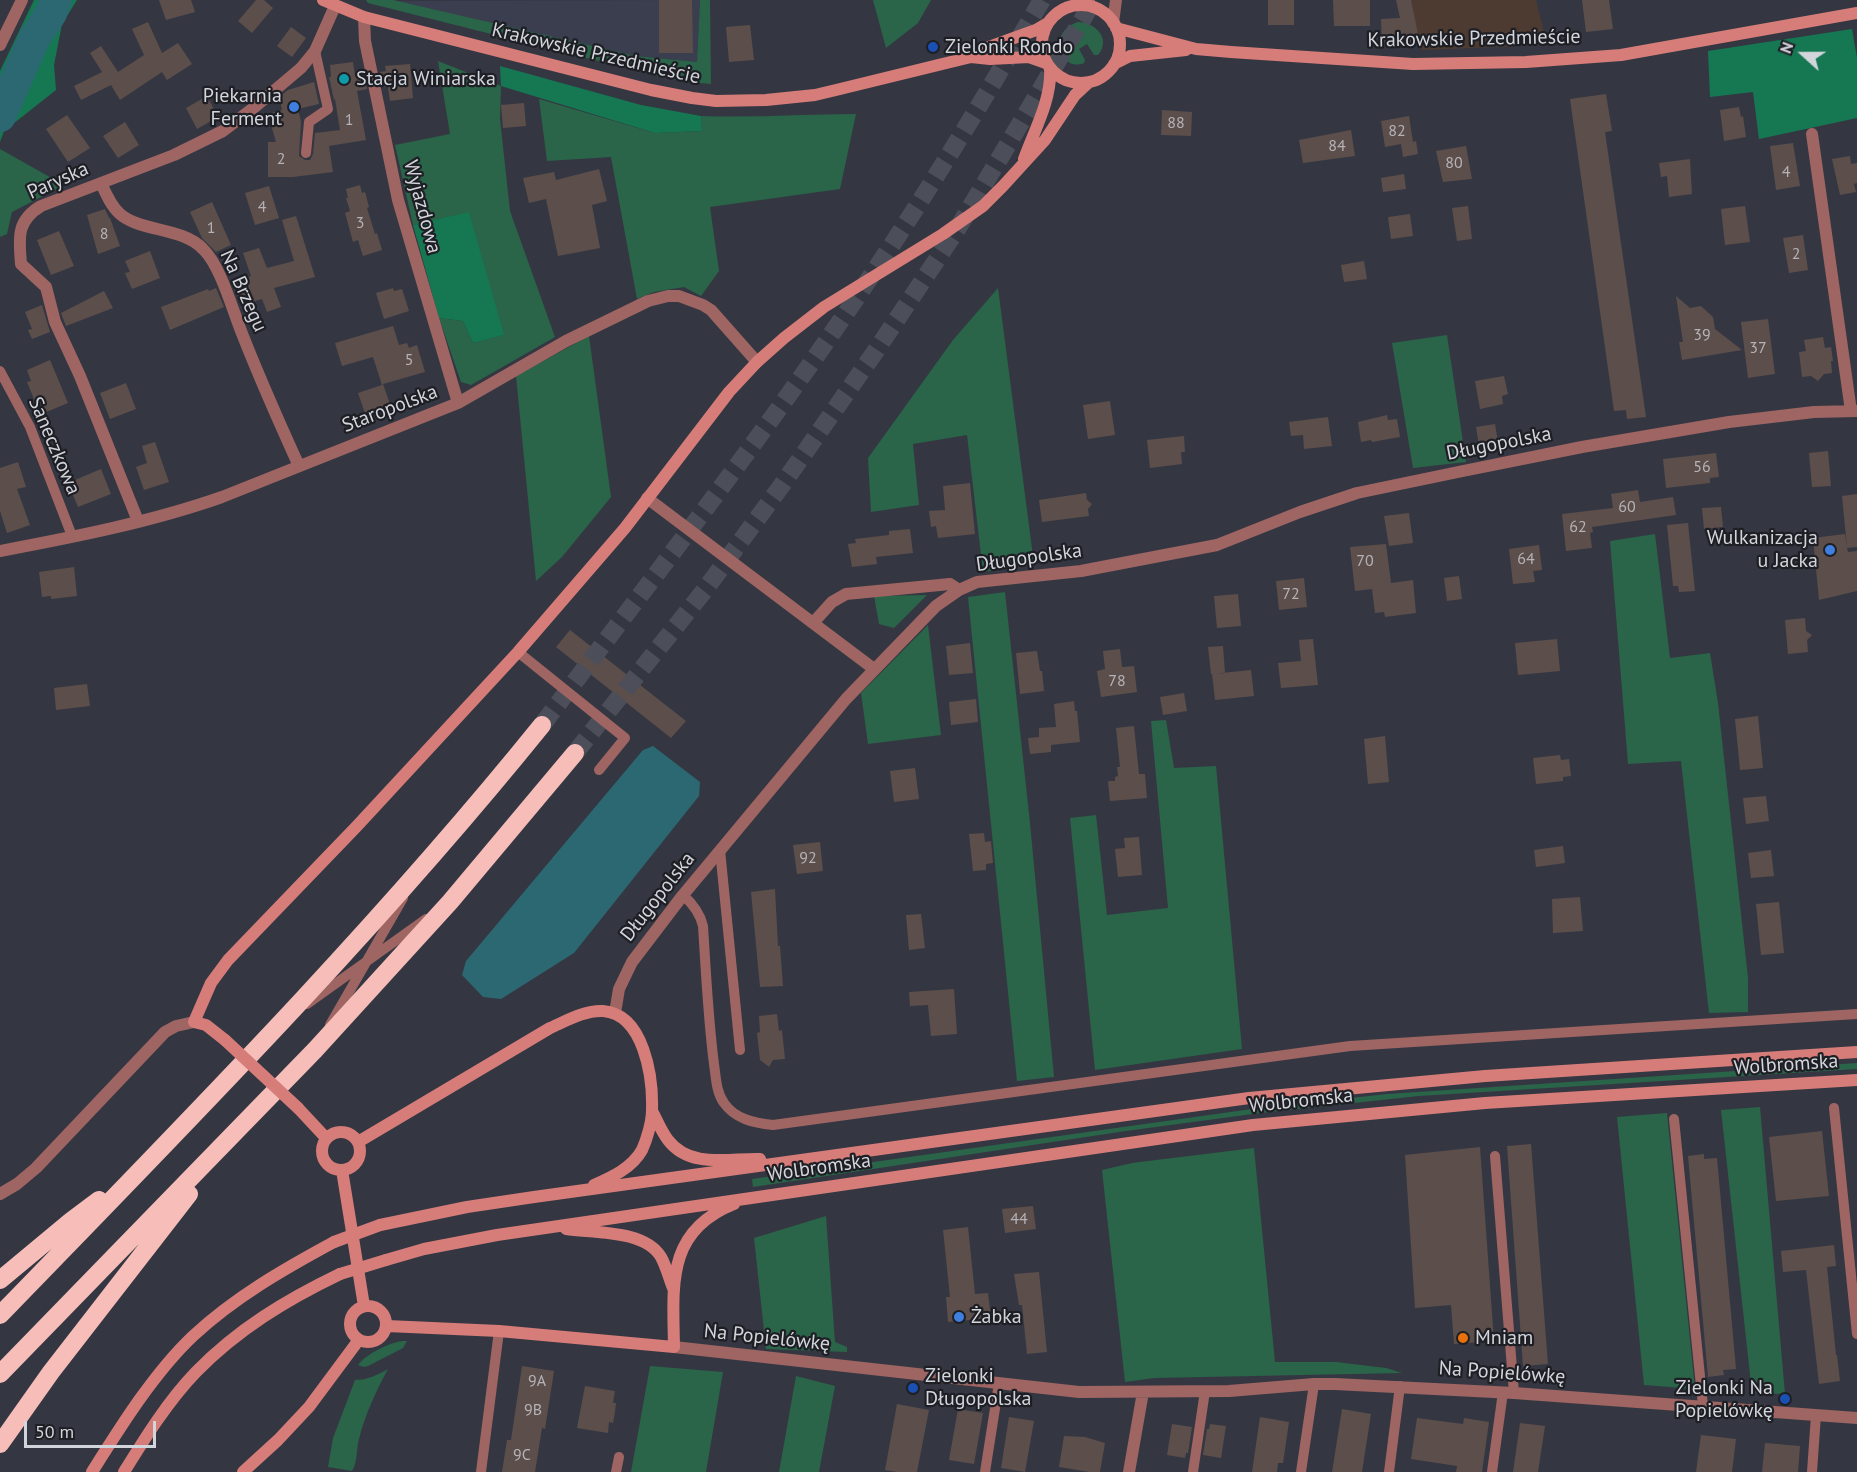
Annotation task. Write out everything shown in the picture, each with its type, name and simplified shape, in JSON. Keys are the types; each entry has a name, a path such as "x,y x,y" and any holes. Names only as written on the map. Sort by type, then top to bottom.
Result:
{"highway":[{"path":"0,1315 283,1022 416,874 542,725"},
{"path":"0,1374 315,1050 450,902 575,753"},
{"path":"0,1444 51,1372 243,1124"},
{"path":"0,1280 71,1221 140,1171"}],"main road":[{"name":"Krakowskie Przedmieście","path":"323,0 364,17 661,92 716,101 766,100 814,95 971,57 989,47 1036,30 1048,23"},
{"path":"1086,2 1103,12 1115,25 1119,48 1114,64 1102,77 1089,82 1075,83 1055,74 1048,66 1043,55 1042,39 1048,23 1063,9 1086,2"},
{"name":"Krakowskie Przedmieście","path":"1114,64 1130,56 1196,49 1413,64 1526,62 1621,55 1857,13"},
{"name":"Krakowskie Przedmieście","path":"1115,25 1196,49"},
{"name":"Krakowskie Przedmieście","path":"971,57 990,59 1029,57 1048,66"},
{"path":"1021,166 1046,99 1050,81 1048,66"},
{"path":"326,1138 298,1108 225,1040 206,1025 194,1022 211,983 228,960 357,826 518,652 625,528 729,392 757,362 824,307 966,218 1003,186 1045,140 1075,94 1089,82"},
{"path":"358,1142 550,1028 591,1012 615,1013 634,1030 640,1042 648,1064 652,1111 641,1150 632,1163 613,1176 582,1190"},
{"name":"Wolbromska","path":"791,1161 1260,1097 1485,1076 1857,1052"},
{"name":"Wolbromska","path":"752,1197 1253,1125 1485,1103 1857,1080"},
{"path":"652,1111 668,1140 678,1150 690,1156 708,1161 747,1159 791,1161"},
{"path":"337,1132 354,1137 358,1142 360,1148 353,1165 342,1170 331,1167 324,1159 322,1148 326,1138 337,1132"},
{"path":"93,1472 126,1419 175,1355 192,1337 216,1316 259,1285 334,1242 380,1226 467,1207 791,1161"},
{"path":"342,1170 364,1306"},
{"path":"124,1472 178,1393 216,1353 266,1314 339,1274 456,1243 752,1197"},
{"path":"674,1347 673,1289 680,1254 689,1237 704,1220 722,1209 752,1197"},
{"path":"550,1227 645,1241 662,1258 673,1289"},
{"path":"369,1306 380,1310 387,1326 385,1333 376,1341 370,1343 358,1341 350,1331 350,1319 357,1309 369,1306"},
{"name":"Na Popielówkę","path":"387,1326 499,1331 674,1347"},
{"path":"243,1472 309,1407 358,1341"}],"street":[{"path":"0,45 22,0"},
{"path":"1115,25 1116,0"},
{"name":"Paryska","path":"138,521 80,376 55,322 46,287 21,264 19,238 22,224 32,211 41,206 174,155 223,131 301,68 315,51 335,6"},
{"name":"Wyjazdowa","path":"364,17 365,41 398,200 458,403"},
{"path":"1812,134 1854,411"},
{"name":"Na Brzegu","path":"101,183 112,205 120,214 134,222 179,234 203,248 216,267 298,465"},
{"name":"Staropolska","path":"0,551 138,521 206,503 458,403 567,341 648,301 668,296 691,299 711,310 757,362"},
{"name":"Długopolska","path":"615,1013 619,989 632,962 683,895 838,708 936,606 959,590 977,582 1081,570 1217,545 1300,512 1357,493 1582,447 1737,421 1814,412 1854,411"},
{"path":"647,498 874,669"},
{"path":"813,623 832,602 852,592 950,584 959,590"},
{"path":"0,1194 17,1184 36,1168 165,1032 176,1026 194,1022"},
{"name":"Na Popielówkę","path":"674,1347 1079,1392 1229,1391 1314,1384 1400,1386 1857,1418"},
{"path":"1129,1472 1143,1392"}],"lane":[{"path":"306,153 309,122 328,109 315,51"},
{"name":"Saneczkowa","path":"0,371 30,427 72,536"},
{"path":"518,652 625,738 599,770"},
{"path":"720,850 740,1050"},
{"path":"315,1050 416,874"},
{"path":"683,895 696,909 703,926 711,1044 718,1089 729,1109 741,1118 762,1124 773,1125 1350,1046 1857,1014"},
{"path":"283,1022 450,902"},
{"path":"1834,1108 1857,1334"},
{"path":"1674,1119 1702,1406"},
{"path":"1492,1472 1508,1393 1495,1156"},
{"path":"481,1472 499,1331"},
{"path":"985,1472 999,1383"},
{"path":"1301,1472 1314,1384"},
{"path":"1389,1472 1400,1386"},
{"path":"1193,1472 1205,1391"},
{"path":"1812,1472 1816,1415"},
{"path":"616,1472 619,1457"}],"shaded area":[{"path":"700,0 697,62 636,56 393,1"},
{"path":"1409,0 1536,0 1547,45 1422,50"}],"green space":[{"path":"34,0 77,0 62,24 54,65 56,90 4,131 0,142 0,71"},
{"path":"366,0 393,0 636,56 697,62 700,0 710,0 711,84 662,77 368,3"},
{"path":"873,0 931,0 918,23 886,48"},
{"path":"1078,22 1090,25 1100,32 1103,43 1098,55 1094,55 1087,44 1079,49 1085,60 1084,63 1076,65 1064,57 1060,50 1060,42 1062,34 1068,27"},
{"path":"1852,29 1857,58 1857,118 1759,139 1753,92 1710,97 1708,51"},
{"path":"438,61 501,86 500,119 510,211 555,337 471,385 461,382 439,318 463,321 473,343 503,335 469,213 413,225 395,145 450,134"},
{"path":"500,66 641,105 701,116 702,131 655,133 501,86"},
{"path":"539,99 655,133 702,131 701,116 856,114 840,189 710,207 719,271 701,296 684,287 654,292 637,299 611,157 547,161"},
{"path":"0,149 64,185 12,212 7,234 0,237"},
{"path":"469,212 504,335 473,343 463,321 439,318 413,225"},
{"path":"998,288 1034,564 983,572 967,435 913,444 919,505 871,512 868,458 953,340"},
{"path":"1447,335 1466,462 1413,468 1392,343"},
{"path":"589,336 611,497 562,557 536,581 516,376"},
{"path":"1655,534 1670,658 1710,653 1718,703 1748,978 1748,1012 1709,1013 1681,761 1628,764 1610,541"},
{"path":"1005,592 1054,1077 1017,1081 968,597"},
{"path":"927,595 894,628 879,624 874,596"},
{"path":"928,625 941,735 868,744 861,693"},
{"path":"1166,720 1174,768 1216,766 1242,1049 1095,1070 1070,818 1096,815 1107,915 1168,908 1151,721"},
{"path":"1857,1063 1857,1069 1419,1096 1260,1113 1126,1131 753,1187 752,1179 1259,1108 1387,1094"},
{"path":"1760,1107 1785,1394 1752,1393 1721,1110"},
{"path":"1667,1113 1695,1389 1644,1385 1617,1117"},
{"path":"1254,1148 1275,1362 1336,1362 1386,1368 1402,1373 1154,1378 1125,1382 1102,1170 1132,1163"},
{"path":"826,1216 835,1342 847,1347 847,1352 766,1349 754,1238"},
{"path":"407,1341 403,1348 368,1366 358,1365 378,1350"},
{"path":"650,1366 723,1372 706,1472 631,1472"},
{"path":"388,1369 364,1421 352,1471 328,1467 333,1438 355,1380 368,1378"},
{"path":"796,1376 835,1386 819,1472 779,1472"}],"water":[{"path":"653,746 700,782 699,796 574,953 501,999 483,997 462,975 466,961 643,750"}],"building":[{"path":"159,0 191,0 195,12 166,20"},
{"path":"256,0 264,0 273,8 252,33 238,21"},
{"path":"659,0 692,0 693,53 659,53"},
{"path":"1268,0 1294,0 1294,25 1268,25"},
{"path":"1333,0 1370,0 1370,26 1334,26"},
{"path":"1396,0 1411,0 1420,44 1382,46 1381,19 1400,18"},
{"path":"1582,0 1609,0 1613,29 1586,32"},
{"path":"148,22 162,53 178,43 192,64 167,80 162,72 120,100 111,85 81,100 74,86 102,72 90,53 101,46 118,72 144,55 132,29"},
{"path":"750,25 754,60 729,62 726,27"},
{"path":"291,27 306,38 292,57 277,46"},
{"path":"353,62 355,76 364,75 367,89 357,91 366,140 329,146 333,172 293,177 268,177 268,142 276,142 268,114 282,110 279,97 288,90 314,82 319,104 298,109 301,122 299,156 310,160 313,154 315,133 340,130 329,77 331,77 330,65"},
{"path":"410,64 413,98 390,101 388,87 383,87 380,72 386,71 385,66"},
{"path":"1606,94 1612,131 1605,132 1646,417 1627,419 1626,410 1614,411 1570,99"},
{"path":"207,96 218,117 197,129 186,108"},
{"path":"524,103 526,126 503,128 501,105"},
{"path":"1739,107 1741,117 1743,116 1746,137 1724,141 1720,110"},
{"path":"1162,110 1192,112 1191,136 1161,135"},
{"path":"67,115 90,148 68,162 46,129"},
{"path":"1409,116 1413,142 1416,141 1418,154 1403,157 1401,144 1385,147 1381,121"},
{"path":"125,122 139,145 118,158 103,136"},
{"path":"1351,130 1355,156 1303,163 1299,140"},
{"path":"1793,143 1800,186 1776,190 1770,146"},
{"path":"1466,146 1472,179 1443,182 1436,151"},
{"path":"1850,156 1851,164 1857,163 1857,183 1854,184 1856,192 1840,195 1832,159"},
{"path":"1690,159 1692,194 1669,197 1667,176 1661,177 1659,163"},
{"path":"599,169 607,201 592,205 600,248 558,256 546,199 529,203 523,178 554,172 556,180"},
{"path":"1404,174 1406,189 1383,192 1381,178"},
{"path":"360,185 362,193 365,192 369,207 367,208 382,250 363,256 358,240 353,242 345,213 350,211 346,189"},
{"path":"269,186 279,218 255,225 245,193"},
{"path":"212,202 231,245 216,252 202,238 190,212"},
{"path":"1468,206 1472,239 1457,241 1452,208"},
{"path":"1745,206 1750,242 1725,245 1721,209"},
{"path":"105,209 120,246 98,254 87,215"},
{"path":"1410,214 1413,236 1391,239 1388,217"},
{"path":"296,216 315,277 274,288 281,307 267,312 262,299 241,305 232,283 251,276 243,253 259,248 267,268 294,261 282,220"},
{"path":"59,231 74,266 51,275 37,240"},
{"path":"1803,235 1808,270 1789,273 1783,238"},
{"path":"150,251 160,278 132,289 125,273 130,272 125,261"},
{"path":"1364,261 1367,279 1344,282 1341,265"},
{"path":"216,288 224,307 170,330 161,307"},
{"path":"393,288 394,291 402,289 409,311 384,319 376,293"},
{"path":"104,291 113,308 66,326 61,313"},
{"path":"1676,296 1690,308 1701,306 1713,317 1715,329 1742,350 1682,360 1679,342 1683,342"},
{"path":"42,305 50,332 32,339 28,330 32,329 25,312"},
{"path":"1768,319 1775,374 1748,378 1741,322"},
{"path":"393,326 399,345 407,343 409,348 417,345 425,372 383,384 391,407 366,416 358,393 382,385 373,357 342,366 335,343"},
{"path":"1823,337 1825,348 1831,347 1832,373 1824,374 1818,381 1811,376 1802,377 1799,352 1806,351 1804,340"},
{"path":"50,360 68,403 44,413 40,402 36,404 27,382 31,381 27,370"},
{"path":"1504,376 1508,394 1502,396 1503,404 1480,409 1475,381"},
{"path":"126,383 136,409 110,419 100,393"},
{"path":"1110,401 1115,435 1088,439 1083,405"},
{"path":"1387,415 1388,420 1397,419 1400,437 1361,442 1358,422"},
{"path":"1328,417 1332,446 1304,449 1303,435 1291,436 1289,422"},
{"path":"1495,424 1498,442 1479,445 1476,427"},
{"path":"1184,436 1185,452 1181,452 1182,464 1150,468 1147,440"},
{"path":"155,442 169,482 144,490 136,467 147,463 142,446"},
{"path":"1828,451 1831,486 1812,487 1809,453"},
{"path":"1716,453 1719,477 1710,478 1710,483 1666,488 1663,459"},
{"path":"18,462 26,487 17,489 30,525 7,533 0,511 0,468"},
{"path":"101,469 111,494 78,507 68,483"},
{"path":"970,483 975,534 938,538 936,526 931,527 929,511 945,510 943,486"},
{"path":"1638,490 1640,502 1673,497 1676,515 1592,527 1593,532 1590,533 1592,548 1566,551 1562,514 1613,508 1611,494"},
{"path":"1086,493 1087,500 1092,504 1088,509 1089,516 1042,522 1039,500"},
{"path":"1857,494 1857,547 1847,548 1848,552 1857,551 1857,591 1819,600 1813,538 1845,534 1847,547 1842,496"},
{"path":"1721,507 1723,527 1704,529 1702,508"},
{"path":"1409,513 1413,543 1389,546 1384,516"},
{"path":"1688,523 1695,591 1679,592 1678,586 1673,586 1667,525"},
{"path":"910,529 913,553 876,557 877,564 852,567 848,544 856,543 855,539 889,535 889,531"},
{"path":"1386,544 1391,583 1413,580 1416,613 1385,617 1384,612 1375,613 1372,589 1355,591 1350,547"},
{"path":"1539,545 1542,570 1533,571 1535,582 1513,584 1509,549"},
{"path":"74,567 77,596 51,599 51,596 42,597 39,572"},
{"path":"1459,576 1462,599 1447,601 1444,578"},
{"path":"1304,578 1307,607 1279,610 1276,581"},
{"path":"1238,594 1241,626 1217,628 1214,596"},
{"path":"1805,618 1806,631 1812,635 1807,640 1808,652 1788,654 1785,620"},
{"path":"570,630 686,721 671,738 556,647"},
{"path":"1313,639 1318,685 1281,688 1278,663 1301,661 1299,640"},
{"path":"1557,639 1560,671 1518,675 1515,643"},
{"path":"970,643 973,673 949,675 946,646"},
{"path":"1223,646 1225,673 1211,674 1208,647"},
{"path":"1120,649 1122,667 1134,666 1137,692 1101,697 1097,671 1105,669 1103,651"},
{"path":"1037,651 1044,691 1020,694 1016,653"},
{"path":"1251,670 1254,696 1215,700 1212,674"},
{"path":"87,684 90,706 56,710 54,688"},
{"path":"1184,693 1187,711 1163,715 1160,697"},
{"path":"976,699 978,722 951,725 949,702"},
{"path":"1074,701 1080,742 1051,745 1051,752 1030,754 1028,738 1039,737 1039,728 1056,727 1054,704"},
{"path":"1758,716 1763,768 1740,770 1735,719"},
{"path":"1134,726 1139,774 1145,774 1147,798 1110,801 1108,781 1115,781 1115,777 1118,776 1117,767 1120,767 1116,728"},
{"path":"1385,736 1389,782 1368,784 1364,739"},
{"path":"1560,755 1561,760 1569,759 1571,776 1563,777 1563,781 1536,784 1533,758"},
{"path":"915,768 919,799 894,802 890,771"},
{"path":"1766,796 1769,821 1746,824 1743,798"},
{"path":"984,833 985,842 991,841 993,863 986,864 986,870 973,871 969,834"},
{"path":"1139,837 1142,875 1118,877 1115,849 1125,848 1124,838"},
{"path":"820,842 823,871 797,874 793,845"},
{"path":"1563,846 1565,863 1536,867 1534,850"},
{"path":"1771,850 1774,876 1751,878 1748,853"},
{"path":"775,889 783,986 760,987 751,892"},
{"path":"1580,897 1583,931 1553,933 1552,899"},
{"path":"1779,902 1784,953 1761,955 1756,904"},
{"path":"921,914 925,948 909,950 906,915"},
{"path":"954,989 957,1034 931,1036 928,1005 910,1006 909,992"},
{"path":"777,1014 779,1031 782,1030 785,1059 773,1060 769,1067 760,1060 757,1033 760,1032 759,1016"},
{"path":"1822,1131 1829,1196 1776,1201 1769,1137"},
{"path":"1531,1144 1548,1364 1523,1366 1507,1146"},
{"path":"1480,1147 1494,1341 1454,1344 1451,1305 1415,1308 1405,1155"},
{"path":"1704,1154 1704,1159 1717,1158 1736,1369 1723,1370 1724,1375 1708,1377 1688,1156"},
{"path":"1033,1206 1036,1229 1005,1233 1002,1209"},
{"path":"968,1227 975,1294 988,1293 991,1318 948,1322 946,1297 950,1297 943,1230"},
{"path":"1834,1245 1836,1266 1827,1267 1840,1381 1819,1384 1806,1270 1783,1272 1781,1251"},
{"path":"1039,1272 1047,1352 1027,1354 1022,1305 1019,1305 1014,1274"},
{"path":"522,1366 554,1371 545,1429 542,1428 535,1472 502,1472 507,1440 511,1440"},
{"path":"585,1386 615,1391 613,1403 616,1403 615,1412 613,1423 609,1422 608,1433 577,1428"},
{"path":"897,1404 929,1410 917,1472 885,1470"},
{"path":"958,1409 983,1413 974,1464 949,1460"},
{"path":"1342,1409 1371,1414 1362,1472 1332,1472"},
{"path":"1009,1417 1034,1421 1025,1472 1001,1468"},
{"path":"1260,1417 1289,1422 1283,1463 1278,1463 1277,1472 1252,1472"},
{"path":"1417,1418 1463,1424 1464,1418 1489,1422 1482,1472 1456,1472 1457,1466 1411,1459"},
{"path":"1520,1423 1545,1426 1538,1472 1513,1472"},
{"path":"1172,1424 1192,1427 1188,1453 1185,1458 1167,1455"},
{"path":"1210,1424 1226,1426 1221,1458 1203,1455 1207,1429"},
{"path":"1701,1435 1736,1439 1732,1472 1696,1472"},
{"path":"1064,1436 1085,1437 1105,1443 1100,1472 1059,1467"},
{"path":"1765,1443 1800,1446 1798,1472 1762,1472"}],"waterway":[{"path":"0,116 34,39 51,13 56,0"}],"tunnel":[{"path":"542,725 708,506 828,339 935,178 1042,0"},
{"path":"575,753 704,591 875,352 958,228 1094,0"}],"place":[{"name":"Zielonki Rondo","path":"933,47"},
{"name":"Stacja Winiarska","path":"344,79"},
{"name":"Piekarnia Ferment","path":"294,107"},
{"name":"Wulkanizacja u Jacka","path":"1830,550"},
{"name":"Żabka","path":"959,1317"},
{"name":"Mniam","path":"1463,1338"},
{"name":"Zielonki Długopolska","path":"913,1388"},
{"name":"Zielonki Na Popielówkę","path":"1785,1399"}]}
